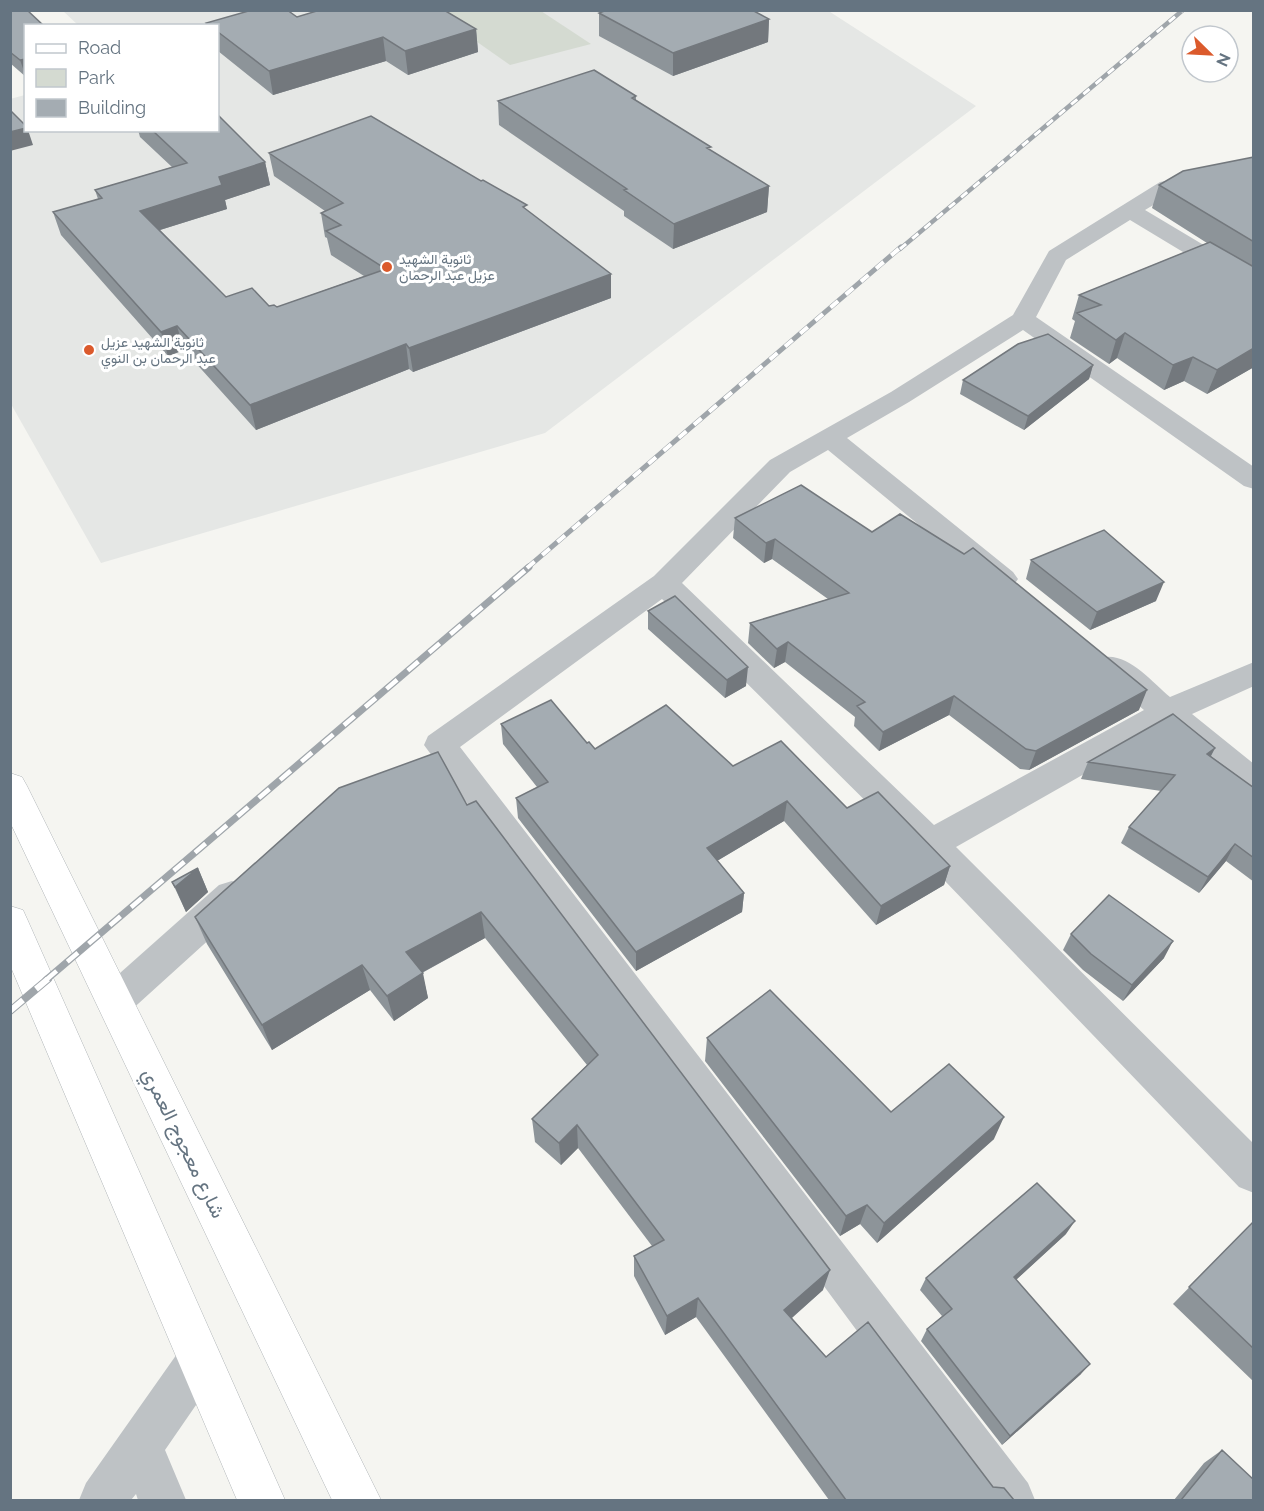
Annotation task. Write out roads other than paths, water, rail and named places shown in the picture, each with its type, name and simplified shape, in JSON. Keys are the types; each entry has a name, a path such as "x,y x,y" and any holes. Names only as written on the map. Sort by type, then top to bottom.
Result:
{"main road":[{"name":"شارع معجوج العمري","path":"10,786 357,1500"},
{"path":"10,921 261,1500"}],"street":[{"path":"1011,1500 436,767 440,745 664,583 780,466 830,438 1023,319 1057,256 1168,187 1254,170"},
{"path":"1131,211 1254,285"},
{"path":"1023,319 1254,480"},
{"path":"830,438 1021,594"},
{"path":"664,583 931,844 1254,1173"},
{"path":"1094,653 1254,783"},
{"path":"931,844 1167,712 1254,673"},
{"path":"115,1001 254,875"},
{"path":"103,1500 200,1360"},
{"path":"140,1446 162,1500"}],"railway":[{"path":"900,249 1183,10"},
{"path":"527,568 901,247"},
{"path":"46,980 529,567"},
{"path":"10,1011 48,979"}],"place":[{"name":"ثانوية الشهيد عزيل عبد الرحمان","path":"387,267"},
{"name":"ثانوية الشهيد عزيل عبد الرحمان بن النوي","path":"89,350"}]}
